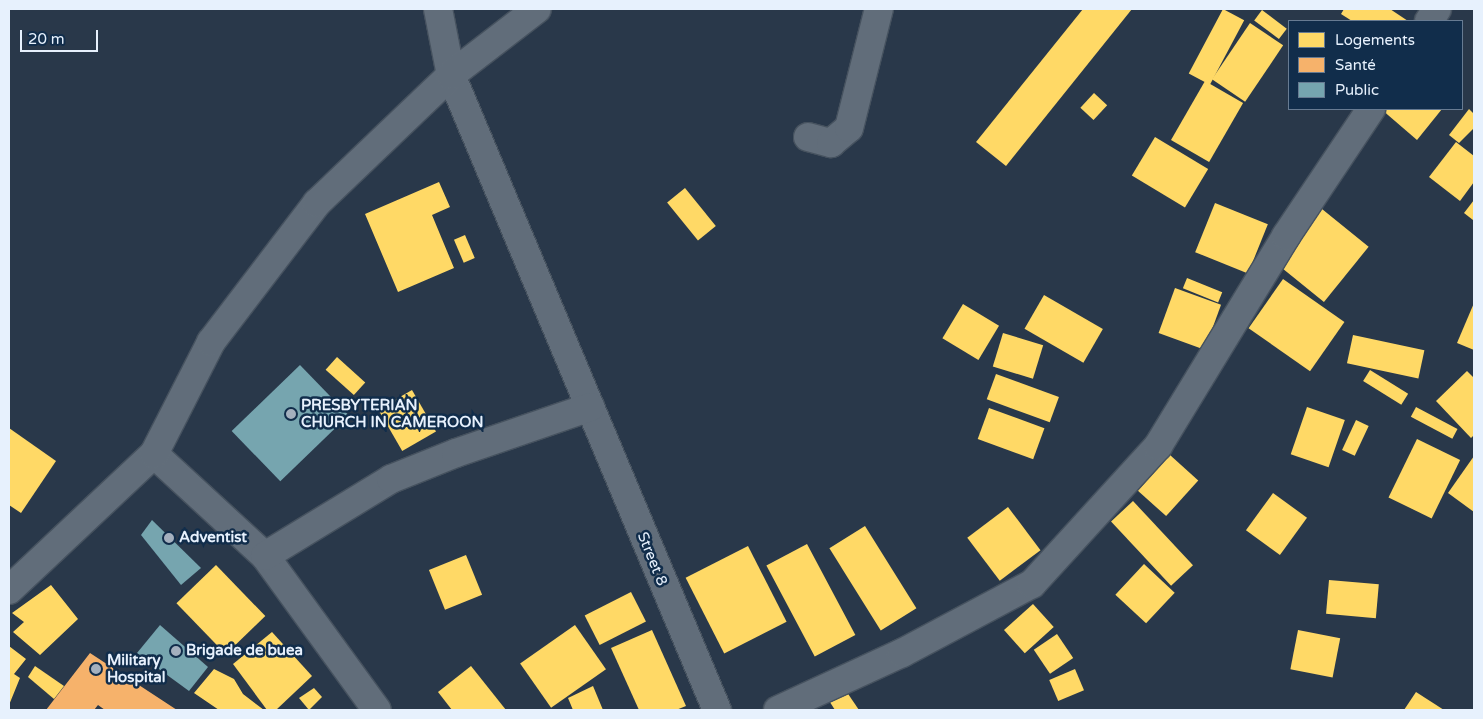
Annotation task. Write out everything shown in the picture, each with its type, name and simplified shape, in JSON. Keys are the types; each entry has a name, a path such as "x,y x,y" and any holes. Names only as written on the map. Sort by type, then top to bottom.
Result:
{"street":[{"name":"Street 8","path":"438,9 451,75 717,710"},
{"path":"9,590 154,454 211,342 317,203 451,75 538,9"},
{"path":"808,137 831,143 850,128 879,9"},
{"path":"1430,20 1437,9"},
{"path":"778,710 902,653 1032,584 1158,446 1286,236 1370,110"},
{"path":"265,556 391,479 456,453 590,407"},
{"path":"154,454 265,556 378,710"}],"building: Logements":[{"path":"1083,9 1132,9 1006,166 976,142"},
{"path":"1223,9 1244,20 1210,85 1189,73"},
{"path":"1344,9 1390,9 1406,20 1350,20 1341,14"},
{"path":"1262,10 1287,29 1279,39 1254,20"},
{"path":"1250,23 1283,45 1245,102 1212,79"},
{"path":"1205,81 1243,103 1209,162 1171,140"},
{"path":"1094,93 1107,105 1094,120 1080,108"},
{"path":"1469,109 1474,114 1474,128 1459,143 1449,135"},
{"path":"1382,110 1441,110 1417,140"},
{"path":"1155,137 1208,169 1185,208 1132,176"},
{"path":"1456,142 1474,156 1474,182 1460,201 1429,177"},
{"path":"439,182 450,207 432,215 454,268 398,292 365,214"},
{"path":"685,188 716,226 698,241 667,202"},
{"path":"1474,200 1474,218 1473,220 1464,213"},
{"path":"1215,203 1268,224 1248,273 1195,252"},
{"path":"1322,209 1369,247 1324,302 1277,264"},
{"path":"465,235 475,258 464,263 454,240"},
{"path":"1187,278 1222,292 1218,302 1183,288"},
{"path":"1283,279 1344,322 1310,371 1249,328"},
{"path":"1175,288 1221,305 1205,350 1159,333"},
{"path":"1044,295 1103,329 1083,363 1024,329"},
{"path":"1474,303 1474,350 1457,343"},
{"path":"963,304 999,326 978,360 942,338"},
{"path":"1003,333 1043,345 1033,379 993,366"},
{"path":"1353,335 1424,350 1418,379 1347,363"},
{"path":"337,357 365,382 354,395 326,370"},
{"path":"1370,370 1408,394 1401,405 1363,381"},
{"path":"1467,371 1474,378 1474,435 1471,438 1436,401"},
{"path":"996,374 1059,397 1050,422 987,399"},
{"path":"412,390 436,432 402,451 378,410"},
{"path":"1307,407 1345,420 1329,467 1291,454"},
{"path":"1416,407 1457,429 1452,439 1411,417"},
{"path":"989,408 1044,428 1033,459 978,439"},
{"path":"1356,420 1369,426 1355,456 1342,450"},
{"path":"9,428 56,461 21,513 9,505"},
{"path":"1417,439 1460,460 1432,518 1389,497"},
{"path":"1170,455 1198,480 1166,516 1138,491"},
{"path":"1474,456 1474,512 1448,493"},
{"path":"1273,493 1307,518 1280,555 1246,530"},
{"path":"1133,501 1193,565 1171,586 1111,521"},
{"path":"1008,507 1040,550 1000,581 967,538"},
{"path":"865,526 916,608 881,631 829,548"},
{"path":"807,544 855,635 815,657 766,566"},
{"path":"748,546 787,622 724,654 686,578"},
{"path":"466,555 482,595 445,610 429,570"},
{"path":"1144,564 1175,593 1146,623 1115,595"},
{"path":"216,565 265,616 226,654 176,603"},
{"path":"1329,580 1379,584 1376,618 1326,614"},
{"path":"51,585 78,619 40,655 13,632 24,622 12,613"},
{"path":"631,592 646,621 600,645 585,616"},
{"path":"1033,604 1054,627 1025,653 1004,630"},
{"path":"575,625 606,669 551,708 520,663"},
{"path":"652,630 686,706 676,710 639,710 611,648"},
{"path":"1298,630 1340,638 1333,677 1290,669"},
{"path":"272,632 312,676 276,710 267,710 233,664"},
{"path":"1057,634 1073,658 1050,674 1034,650"},
{"path":"9,646 26,659 14,674 20,678 9,705"},
{"path":"35,666 64,686 54,699 28,677"},
{"path":"471,666 506,710 452,710 438,692"},
{"path":"214,669 234,679 243,694 264,710 219,710 194,693"},
{"path":"1075,669 1084,690 1058,701 1049,680"},
{"path":"842,685 859,710 835,710 826,696"},
{"path":"593,686 603,710 573,710 568,698"},
{"path":"314,688 322,697 309,710 299,698"},
{"path":"1416,692 1444,710 1404,710"}],"building: Santé":[{"name":"Military Hospital","path":"90,653 177,710 105,710 98,705 94,710 46,710"}],"building: Public":[{"path":"300,365 349,415 280,481 232,431"},
{"path":"152,520 201,568 181,585 141,535"},
{"path":"160,625 208,667 189,691 137,653"}],"place":[{"name":"PRESBYTERIAN CHURCH IN CAMEROON","path":"291,414"},
{"name":"Adventist","path":"169,538"},
{"name":"Brigade de buea","path":"176,651"},
{"name":"Military Hospital","path":"96,669"}]}
